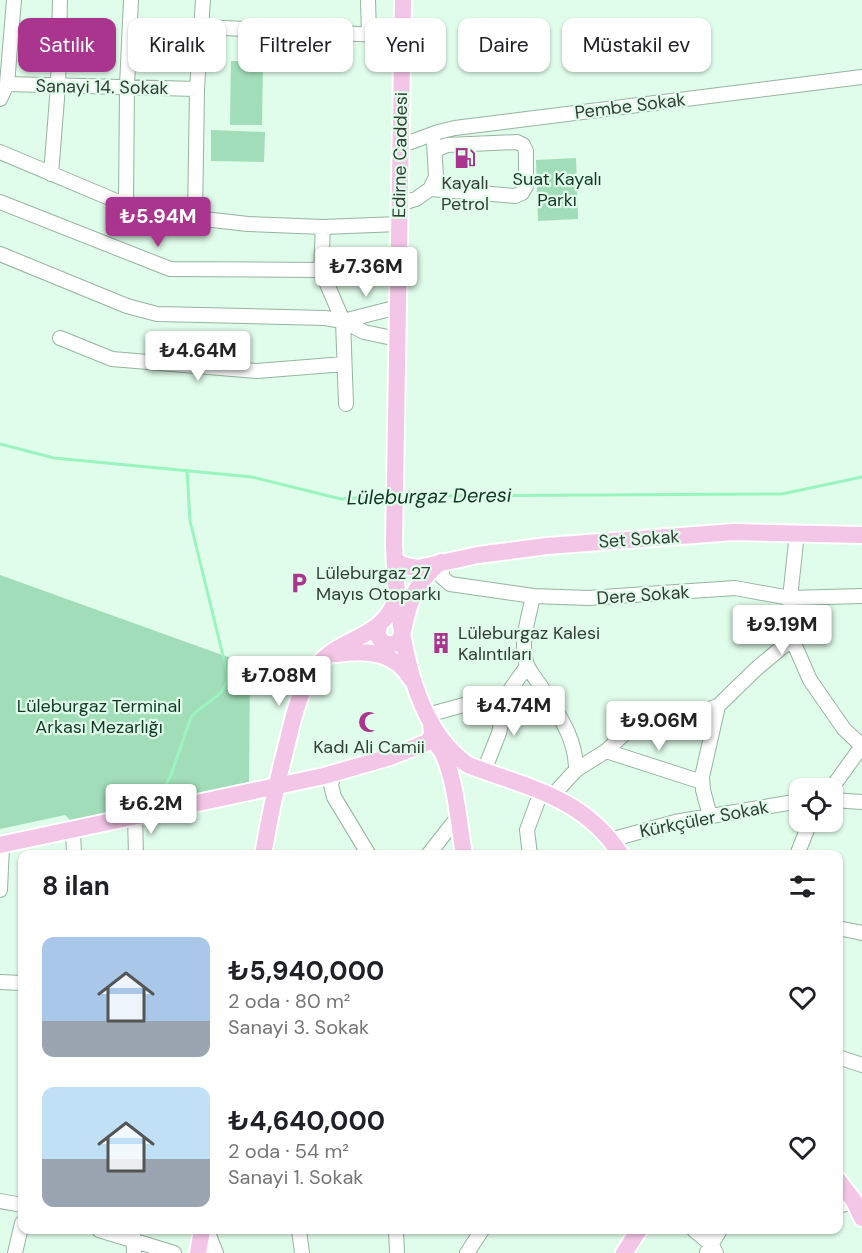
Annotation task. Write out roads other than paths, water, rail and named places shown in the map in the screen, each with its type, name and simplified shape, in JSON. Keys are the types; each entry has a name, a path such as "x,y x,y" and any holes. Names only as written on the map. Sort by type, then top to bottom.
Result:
{"main road":[{"name":"Edirne Caddesi","path":"402,18 403,0"},
{"name":"Edirne Caddesi","path":"394,558 401,72"},
{"name":"Set Sokak","path":"418,568 478,555 547,546 734,532 862,535"},
{"path":"416,690 403,631 394,558 418,568"},
{"path":"379,626 378,637 388,645 398,642 415,592 425,577 442,562"},
{"path":"264,850 281,767 302,694 310,676 329,655 379,626 387,617 410,574 418,568"},
{"path":"329,655 360,652 385,656 399,663 416,690 429,719 448,748 477,769 547,794 593,820 617,850"},
{"path":"1,846 295,783 390,757 428,742 432,736 429,719"},
{"path":"428,742 436,744 442,750 447,762 463,850"},
{"path":"281,767 286,778 295,783"},
{"path":"452,784 457,770 477,769"},
{"path":"846,1204 862,1217"},
{"path":"198,1253 200,1234"},
{"path":"624,1253 636,1234"}],"street":[{"path":"0,99 7,84 15,0"},
{"path":"51,174 58,86 60,0"},
{"path":"126,205 127,86 131,0"},
{"path":"202,18 203,0"},
{"path":"368,0 369,18"},
{"path":"226,28 365,34"},
{"path":"195,218 198,72"},
{"name":"Pembe Sokak","path":"400,146 432,134 466,127 862,77"},
{"name":"Sanayi 14. Sokak","path":"7,84 197,89"},
{"path":"398,204 416,199 430,189 436,177 432,134"},
{"path":"430,189 515,196 522,193 526,186 526,151 523,145 517,142 447,145 435,150"},
{"path":"0,152 126,205 195,218 248,224 323,227 399,224"},
{"path":"0,202 170,269 321,270"},
{"path":"323,227 321,270 343,321 346,404"},
{"path":"0,254 127,306 157,314 325,318 343,321 364,332 397,339"},
{"path":"343,321 398,307"},
{"path":"60,338 112,359 257,371 344,364"},
{"path":"796,533 790,598 792,639 810,680 844,729 862,746 839,778"},
{"name":"Dere Sokak","path":"442,562 442,577 450,584 533,596 588,598 735,588 790,598 862,596"},
{"path":"533,596 524,654 527,666 566,726 573,743 576,770"},
{"path":"529,850 527,830 547,794 576,770 606,751 636,723 648,717 700,712 718,706 756,669 792,639"},
{"path":"477,769 499,733 508,693 527,666"},
{"path":"429,719 508,693"},
{"path":"710,816 702,782 718,706"},
{"path":"606,751 702,782"},
{"path":"334,773 331,785 334,797 366,850"},
{"path":"843,801 862,802"},
{"name":"Kürkçüler Sokak","path":"609,840 675,822 789,803"},
{"path":"135,816 136,850"},
{"path":"432,850 457,818"},
{"path":"73,829 74,850"},
{"path":"799,850 806,832"},
{"path":"0,890 1,846"},
{"path":"843,929 862,933"},
{"path":"0,982 18,983"},
{"path":"843,1059 862,1065"},
{"path":"0,1201 18,1204"},
{"path":"15,1253 19,1234"},
{"path":"112,1234 174,1253"},
{"path":"209,1234 216,1253"},
{"path":"300,1234 302,1253"},
{"path":"396,1234 398,1253"},
{"path":"467,1253 479,1234"},
{"path":"697,1234 711,1250 718,1234"}],"waterway":[{"name":"Lüleburgaz Deresi","path":"0,444 54,458 252,477 341,499 388,496"},
{"path":"160,796 171,775 191,717 219,694 228,676 190,521 187,470"},
{"name":"Lüleburgaz Deresi","path":"401,496 782,494 862,477"}],"place":[{"name":"Kayalı Petrol","path":"465,158"},
{"name":"Lüleburgaz 27 Mayıs Otoparkı","path":"299,583"},
{"name":"Lüleburgaz Kalesi Kalıntıları","path":"441,643"},
{"name":"Kadı Ali Camii","path":"369,722"}],"park label":[{"name":"Suat Kayalı Parkı","path":"557,189"},
{"name":"Lüleburgaz Terminal Arkası Mezarlığı","path":"99,716"}]}
